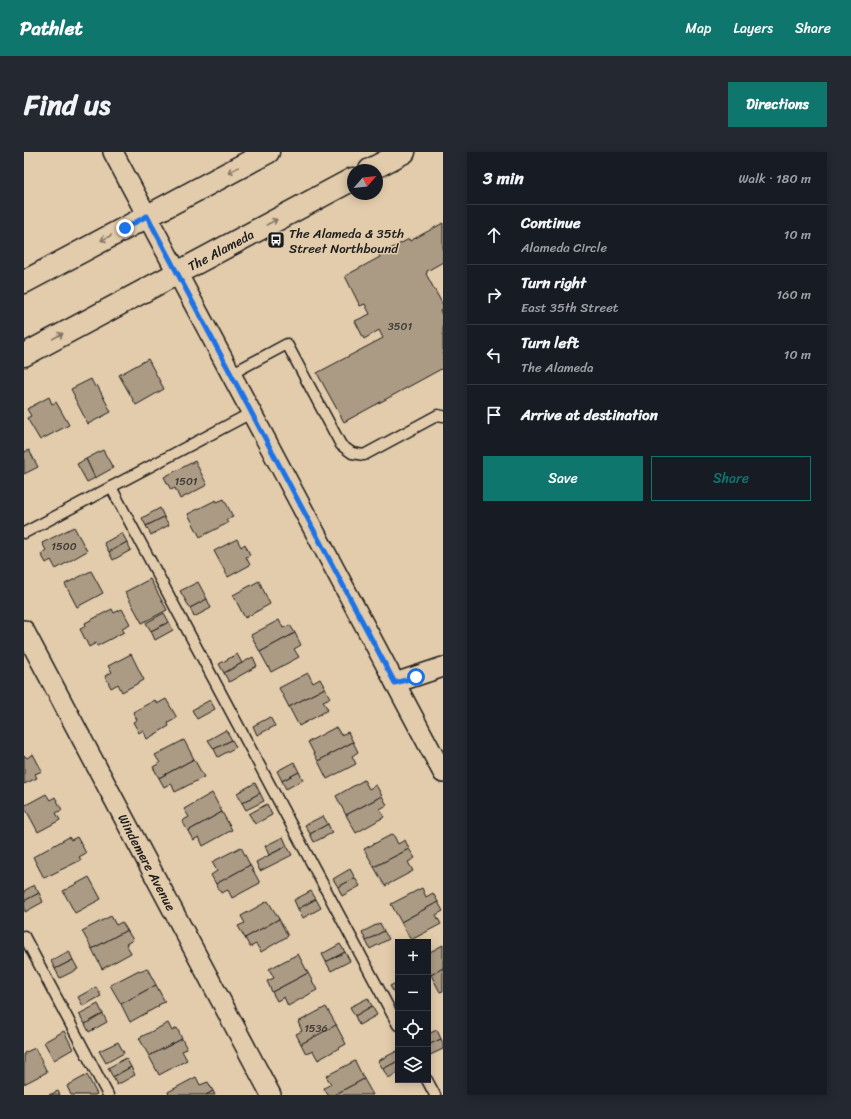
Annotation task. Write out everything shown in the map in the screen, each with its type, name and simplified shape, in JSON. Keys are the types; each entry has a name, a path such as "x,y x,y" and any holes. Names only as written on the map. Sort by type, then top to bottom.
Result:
{"main road":[{"path":"24,282 268,152"},
{"path":"381,164 404,152"},
{"name":"The Alameda","path":"24,355 347,182"}],"street":[{"path":"113,152 443,773"},
{"name":"Windemere Avenue","path":"24,630 271,1095"},
{"path":"395,683 443,667"}],"lane":[{"path":"231,374 288,344 340,445 352,453 364,455 438,415 443,416"},
{"path":"24,533 251,413"},
{"path":"111,487 395,1019"},
{"path":"24,936 108,1095"},
{"path":"429,1083 435,1095"}],"building":[{"path":"443,223 443,262 427,271 426,274 443,305 443,310 440,311 443,317 443,368 344,422 317,373 383,338 379,330 364,339 355,321 370,314 365,304 360,306 345,276 380,257 379,255 409,239 410,241"},
{"path":"148,359 164,389 136,405 119,375"},
{"path":"91,379 95,387 97,385 111,412 88,424 71,389"},
{"path":"49,397 52,404 56,402 69,425 40,440 27,418 31,416 27,409"},
{"path":"24,450 25,452 29,450 38,467 24,474"},
{"path":"103,450 113,468 95,478 86,459"},
{"path":"86,459 95,478 87,482 77,464"},
{"path":"195,461 207,485 180,499 175,488 171,490 164,477"},
{"path":"224,499 233,517 226,520 228,523 200,537 188,514 216,500 217,502"},
{"path":"160,508 164,517 146,526 142,518"},
{"path":"164,517 169,525 151,535 146,526"},
{"path":"74,527 87,551 56,569 51,560 46,563 41,554 46,550 42,543"},
{"path":"122,533 127,542 109,552 104,543"},
{"path":"237,539 241,547 245,544 250,555 246,557 250,565 228,577 214,551"},
{"path":"127,542 131,550 113,560 109,552"},
{"path":"91,571 103,593 77,607 65,584"},
{"path":"150,579 167,610 142,623 125,592"},
{"path":"259,581 270,604 245,618 233,595"},
{"path":"198,582 207,599 190,608 180,591"},
{"path":"207,599 211,608 194,617 190,608"},
{"path":"112,609 114,613 122,609 130,624 122,628 124,632 97,646 96,643 89,647 80,629 86,626 85,623"},
{"path":"164,613 169,622 151,631 146,623"},
{"path":"279,620 283,628 290,625 295,633 260,652 251,635"},
{"path":"169,622 173,630 155,640 151,631"},
{"path":"295,633 301,645 294,649 299,657 271,672 260,652"},
{"path":"131,654 144,680 122,692 118,684 111,688 105,676 112,672 108,666"},
{"path":"237,654 242,663 224,673 219,664"},
{"path":"253,657 257,666 229,682 224,673"},
{"path":"308,673 313,683 320,679 325,688 289,707 279,688"},
{"path":"325,688 330,698 323,701 328,710 299,726 289,707"},
{"path":"166,699 177,718 168,723 169,726 147,739 143,730 139,733 133,722 137,720 133,712 155,700 157,704"},
{"path":"210,700 215,709 197,719 192,710"},
{"path":"270,717 275,726 257,735 253,726"},
{"path":"336,727 341,735 348,732 353,742 318,761 308,742"},
{"path":"226,730 232,740 214,749 208,740"},
{"path":"184,740 194,759 159,778 153,767 160,763 155,755"},
{"path":"232,740 236,747 218,757 214,749"},
{"path":"353,742 358,752 352,756 356,764 327,779 318,761"},
{"path":"33,754 42,771 35,774 37,778 24,784 24,755 27,758"},
{"path":"194,759 204,777 175,792 171,783 164,787 159,778"},
{"path":"294,762 299,772 282,781 277,771"},
{"path":"299,772 303,780 286,789 282,781"},
{"path":"364,780 369,789 376,785 382,796 346,815 336,796"},
{"path":"255,783 260,793 242,803 237,793"},
{"path":"212,793 222,812 188,831 182,821 189,817 184,809"},
{"path":"260,793 264,801 246,810 242,803"},
{"path":"46,794 50,800 55,797 62,810 56,813 60,820 38,832 24,806"},
{"path":"382,796 387,805 380,809 384,817 356,833 346,815"},
{"path":"267,804 272,815 255,824 249,814"},
{"path":"222,812 232,830 203,846 199,837 193,840 188,831"},
{"path":"323,816 328,824 310,834 305,825"},
{"path":"328,824 332,833 314,842 310,834"},
{"path":"393,834 398,844 405,840 409,849 374,867 364,849"},
{"path":"69,837 71,840 77,837 86,853 79,857 81,860 44,878 33,857"},
{"path":"283,837 287,846 269,855 265,846"},
{"path":"287,846 292,855 260,871 256,862"},
{"path":"241,847 250,865 216,884 211,875 217,871 212,862"},
{"path":"409,849 415,858 408,862 413,871 385,886 374,867"},
{"path":"250,865 260,883 232,898 228,890 221,893 216,884"},
{"path":"350,869 355,878 338,887 333,879"},
{"path":"89,877 101,899 75,913 63,891"},
{"path":"355,878 360,886 342,896 338,887"},
{"path":"34,885 39,893 24,901 24,891"},
{"path":"422,888 426,897 433,893 438,902 401,922 391,904"},
{"path":"311,891 316,899 298,909 294,900"},
{"path":"39,893 43,902 25,912 24,901"},
{"path":"316,899 321,908 303,918 298,909"},
{"path":"268,901 279,919 245,938 238,926 245,923 241,916"},
{"path":"438,902 443,911 436,915 441,924 413,939 410,939 401,922"},
{"path":"111,916 116,925 122,922 127,930 92,949 82,931"},
{"path":"279,919 288,936 261,952 256,944 250,947 245,938"},
{"path":"380,923 384,931 366,941 362,932"},
{"path":"127,930 133,940 126,944 131,953 102,969 92,949"},
{"path":"384,931 389,939 370,949 366,941"},
{"path":"340,944 345,952 326,962 322,954"},
{"path":"443,945 443,968 431,975 431,951"},
{"path":"69,951 73,960 55,969 51,961"},
{"path":"345,952 350,961 331,971 326,962"},
{"path":"298,954 308,973 272,992 267,981 274,978 269,969"},
{"path":"73,960 78,969 60,978 55,969"},
{"path":"147,968 156,985 121,1004 110,985 139,970 140,971"},
{"path":"443,968 443,991 440,992 431,975"},
{"path":"308,973 317,990 288,1006 284,997 277,1001 272,992"},
{"path":"395,984 395,994 390,986"},
{"path":"156,985 165,1002 130,1022 121,1004"},
{"path":"96,987 101,996 83,1006 78,997"},
{"path":"368,998 372,1006 355,1016 350,1007"},
{"path":"98,1004 103,1014 85,1024 79,1014"},
{"path":"372,1006 377,1015 359,1025 355,1016"},
{"path":"326,1007 337,1026 301,1044 296,1034 302,1031 298,1022"},
{"path":"103,1014 107,1022 89,1032 85,1024"},
{"path":"168,1023 172,1031 177,1028 182,1039 149,1056 139,1038"},
{"path":"336,1025 346,1044 318,1060 313,1051 306,1054 301,1044"},
{"path":"437,1030 441,1039 431,1044 431,1033"},
{"path":"64,1031 73,1049 54,1060 44,1042"},
{"path":"182,1039 187,1049 182,1051 187,1060 159,1075 149,1056"},
{"path":"441,1039 443,1049 431,1055 431,1044"},
{"path":"118,1042 124,1053 106,1063 99,1051"},
{"path":"35,1048 47,1072 24,1084 24,1053"},
{"path":"395,1052 395,1063 383,1069 378,1061"},
{"path":"126,1058 131,1067 113,1077 108,1068"},
{"path":"355,1061 364,1079 334,1095 328,1095 324,1088 331,1084 326,1076"},
{"path":"395,1063 395,1074 388,1078 383,1069"},
{"path":"131,1067 135,1075 117,1085 113,1077"},
{"path":"87,1075 97,1094 71,1095 67,1086"},
{"path":"196,1077 200,1085 208,1082 213,1091 206,1095 169,1095 168,1092"},
{"path":"364,1079 373,1095 334,1095"},
{"path":"58,1091 60,1095 49,1095"},
{"path":"213,1091 215,1095 206,1095"}],"place":[{"name":"The Alameda & 35th Street Northbound","path":"276,240"}],"route":[{"path":"125,228 147,216 395,683 416,677"}]}
